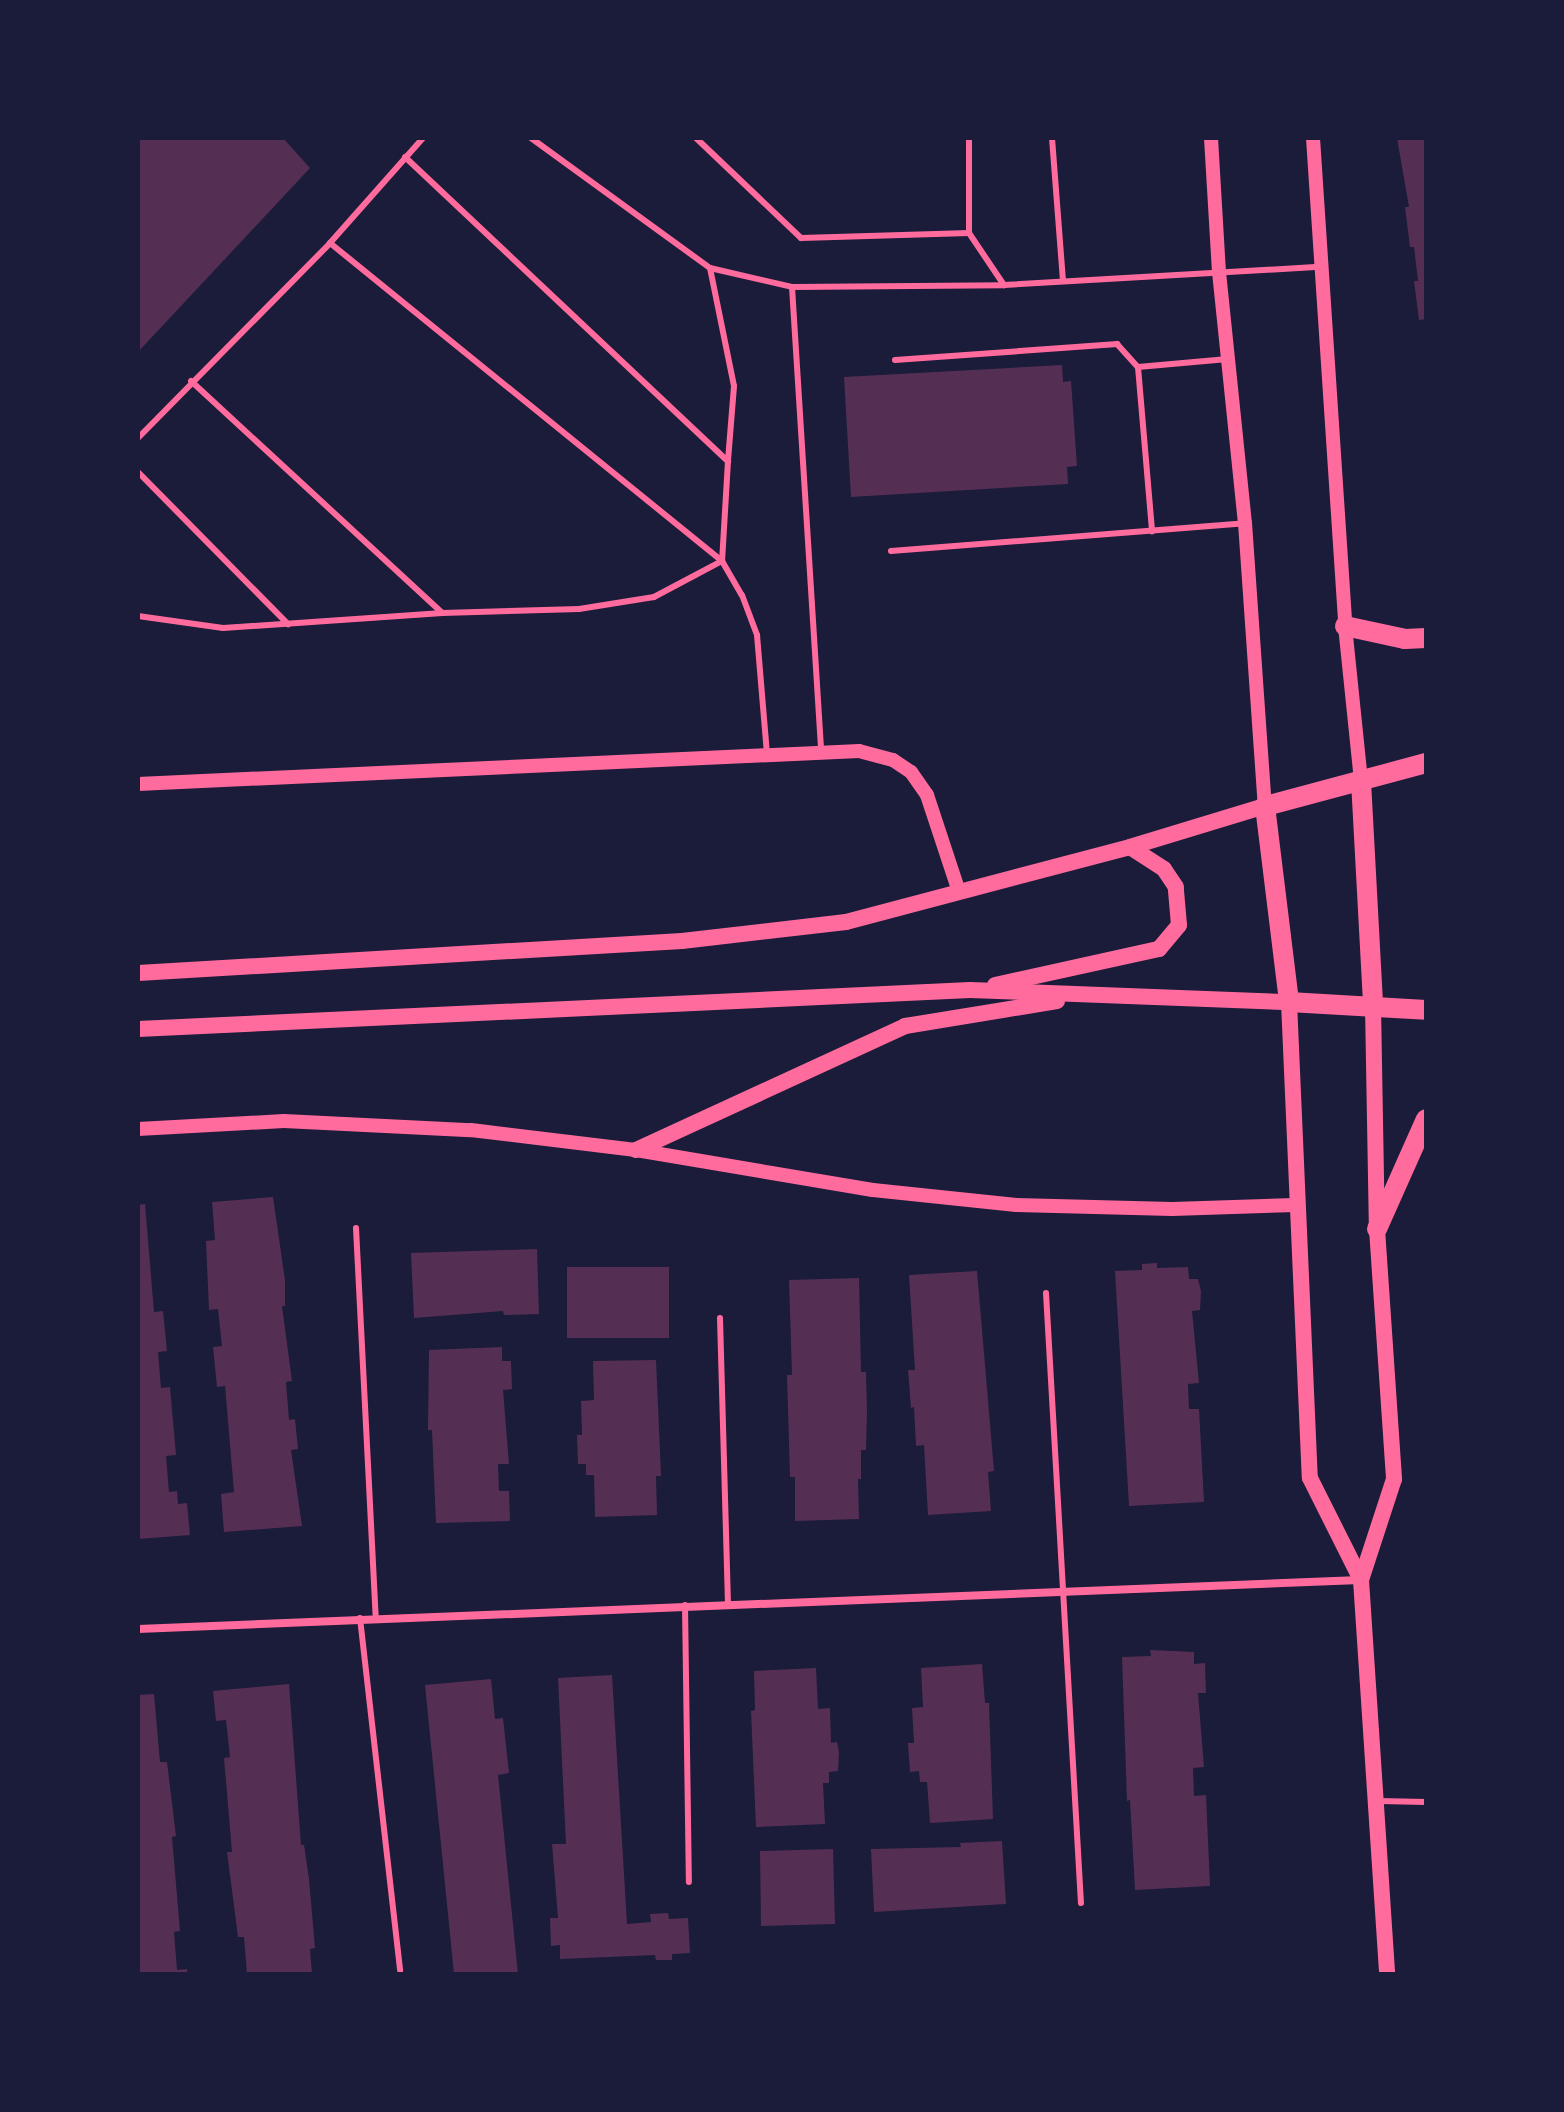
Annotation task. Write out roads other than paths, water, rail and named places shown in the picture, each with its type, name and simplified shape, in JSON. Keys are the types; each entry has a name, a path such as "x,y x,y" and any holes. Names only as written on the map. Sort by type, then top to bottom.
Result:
{"main road":[{"path":"1345,626 1405,639 1426,638"},
{"path":"138,973 682,941 846,922 1130,847 1265,806 1426,763"},
{"path":"1361,781 1373,1006 1377,1229 1394,1479 1361,1580 1387,1974"},
{"path":"1265,806 1289,1002 1295,1205 1310,1478 1361,1580"},
{"path":"970,990 1159,949 1179,925 1176,887 1164,869 1130,847"},
{"path":"138,1029 970,990 1426,1010"},
{"path":"636,1150 905,1026 1090,995"},
{"path":"1377,1229 1426,1119"}],"street":[{"path":"1211,138 1219,272 1245,523 1265,806"},
{"path":"1313,138 1319,267 1345,626 1361,781"},
{"path":"138,784 859,751 893,760 911,772 927,795 959,892"},
{"path":"138,1129 284,1121 471,1130 636,1150 873,1190 1016,1205 1172,1209 1295,1205"},
{"path":"138,1629 376,1617 1361,1580"}],"lane":[{"path":"138,438 330,243 423,138"},
{"path":"531,138 710,268 792,287 1004,285 1319,267"},
{"path":"696,138 801,238 969,233"},
{"path":"969,138 969,233 1004,285"},
{"path":"1052,138 1063,281"},
{"path":"405,157 728,461"},
{"path":"330,243 722,561 742,595 757,635 767,754"},
{"path":"710,268 734,386 722,561"},
{"path":"792,287 821,752"},
{"path":"895,360 1117,344 1138,367 1152,531"},
{"path":"1138,367 1229,359"},
{"path":"191,381 442,613"},
{"path":"138,472 288,624"},
{"path":"891,551 1245,523"},
{"path":"138,616 223,628 442,613 579,609 654,597 722,561"},
{"path":"356,1228 376,1617"},
{"path":"1046,1293 1081,1903"},
{"path":"720,1318 728,1604"},
{"path":"685,1605 689,1882"},
{"path":"360,1618 400,1971"},
{"path":"1376,1801 1426,1802"}]}
